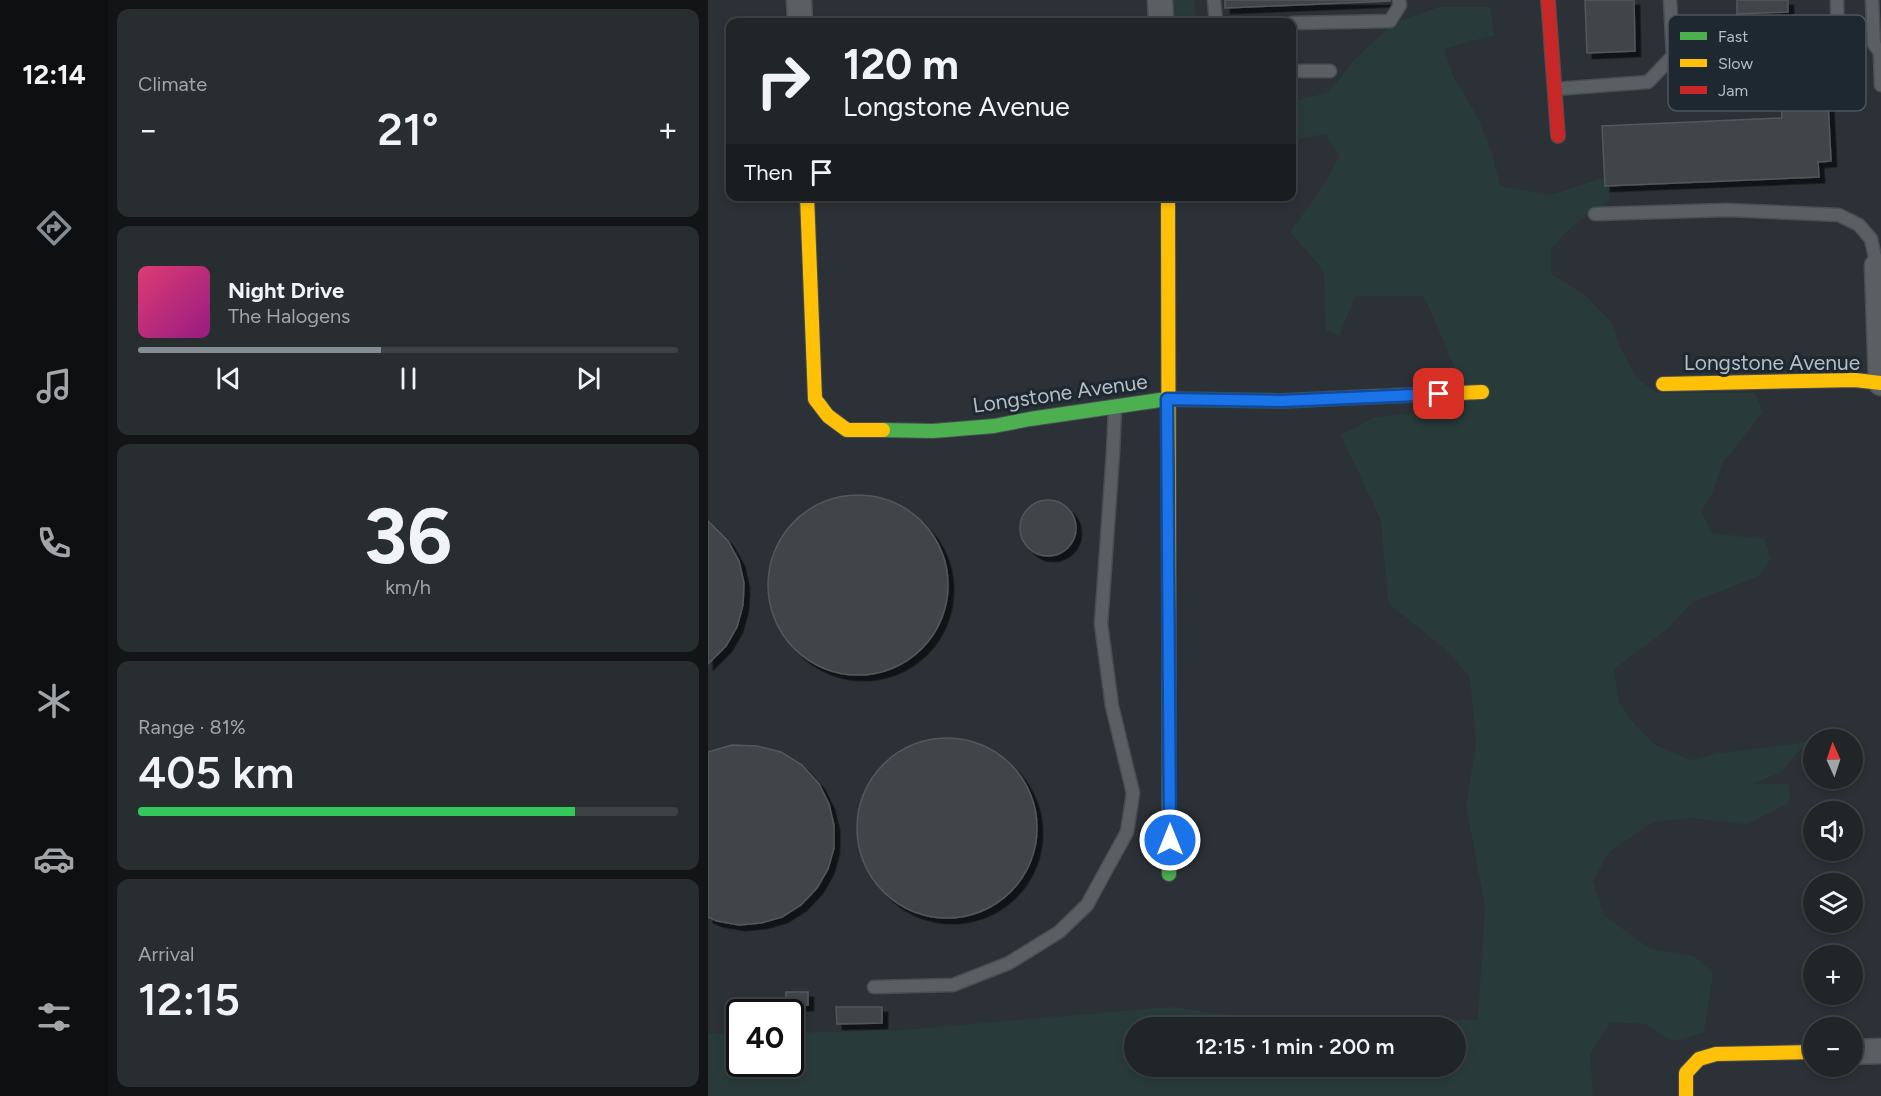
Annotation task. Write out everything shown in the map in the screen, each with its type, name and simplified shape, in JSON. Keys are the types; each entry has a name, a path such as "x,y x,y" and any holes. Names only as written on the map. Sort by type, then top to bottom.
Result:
{"street":[{"path":"799,0 800,18"},
{"path":"1160,0 1161,18"},
{"path":"1548,0 1558,135"},
{"name":"Longstone Avenue","path":"807,201 815,399 828,416 847,430 933,431 994,426 1167,399 1281,401 1482,392"},
{"path":"1168,201 1169,874"},
{"path":"1877,266 1881,383"},
{"name":"Longstone Avenue","path":"1663,384 1855,380 1881,383"},
{"path":"1863,1052 1881,1051"},
{"path":"1686,1096 1686,1073 1698,1059 1716,1054 1803,1052"}],"lane":[{"path":"1214,0 1216,18"},
{"path":"1296,23 1390,21 1400,5 1400,0"},
{"path":"1670,0 1671,15"},
{"path":"1837,0 1837,15"},
{"path":"1872,0 1874,44 1880,54 1881,85"},
{"path":"1555,90 1648,82 1668,61"},
{"path":"1296,71 1329,71"},
{"path":"1595,214 1727,210 1839,216 1859,225 1871,239 1877,266"},
{"path":"874,987 953,985 1009,963 1059,932 1087,905 1127,832 1133,793 1112,706 1101,624 1115,406"}],"green space":[{"path":"1168,0 1194,0 1196,18 1170,18"},
{"path":"1439,7 1490,7 1494,35 1444,49 1453,76 1478,118 1492,153 1500,186 1551,195 1603,178 1611,199 1569,229 1551,249 1551,274 1585,295 1611,322 1636,377 1657,393 1755,393 1763,412 1722,464 1712,495 1701,510 1711,533 1764,539 1771,559 1759,576 1693,602 1665,631 1614,669 1618,701 1637,727 1654,744 1690,760 1720,753 1803,743 1803,747 1780,773 1751,784 1789,784 1790,802 1748,824 1690,818 1654,822 1609,852 1593,881 1604,915 1650,949 1694,956 1713,973 1704,1033 1672,1041 1645,1024 1610,1022 1590,1054 1593,1096 708,1096 708,1034 726,1034 726,1077 804,1077 804,1033 901,1030 1171,1007 1243,1017 1124,1017 1124,1077 1466,1077 1466,1020 1478,1020 1485,906 1466,806 1476,743 1470,677 1445,649 1388,603 1381,521 1341,435 1375,417 1466,407 1462,384 1424,296 1355,296 1339,336 1326,330 1324,271 1290,232 1324,185 1339,156 1326,134 1296,139 1296,101 1329,92 1355,59 1393,23"}],"building":[{"path":"1225,0 1390,0 1390,1 1225,8"},
{"path":"1585,0 1634,0 1635,51 1587,53"},
{"path":"1737,0 1788,0 1788,12 1737,14"},
{"path":"1782,111 1829,111 1831,161 1818,162 1819,177 1605,186 1602,126 1782,118"},
{"path":"858,495 892,502 908,510 922,521 933,535 941,551 948,585 941,619 933,635 922,649 908,660 892,668 858,675 824,668 808,660 794,649 783,635 775,619 768,585 775,551 783,535 794,521 808,510 824,502"},
{"path":"1048,500 1059,502 1068,508 1074,517 1076,528 1074,539 1068,548 1059,554 1048,556 1037,554 1028,548 1022,539 1020,528 1022,517 1028,508 1037,502"},
{"path":"708,521 728,541 739,561 744,583 743,605 737,627 726,646 708,664"},
{"path":"947,738 981,745 997,753 1011,764 1022,778 1030,794 1037,828 1030,862 1022,878 1011,892 997,903 981,911 947,918 913,911 897,903 883,892 872,878 864,862 857,828 864,794 872,778 883,764 897,753 913,745"},
{"path":"732,745 757,746 781,752 802,765 819,784 829,804 834,825 834,848 828,869 817,888 801,905 782,917 761,923 739,925 708,917 708,752"},
{"path":"786,992 808,992 808,1005 804,1005 804,999 786,999"},
{"path":"836,1007 882,1007 882,1023 837,1024"}],"traffic: fast":[{"path":"883,430 933,431 994,426 1167,399 1281,401 1366,397"},
{"path":"1169,654 1169,874"}],"traffic: slow":[{"path":"807,201 815,399 828,416 847,430 883,430"},
{"path":"1168,201 1169,654"},
{"path":"1663,384 1855,380 1881,383"},
{"path":"1366,397 1482,392"},
{"path":"1686,1096 1686,1073 1699,1059 1716,1054 1803,1052"}],"traffic: jam":[{"path":"1548,0 1558,136"}],"route":[{"path":"1170,840 1167,399 1281,401 1439,394"}]}
